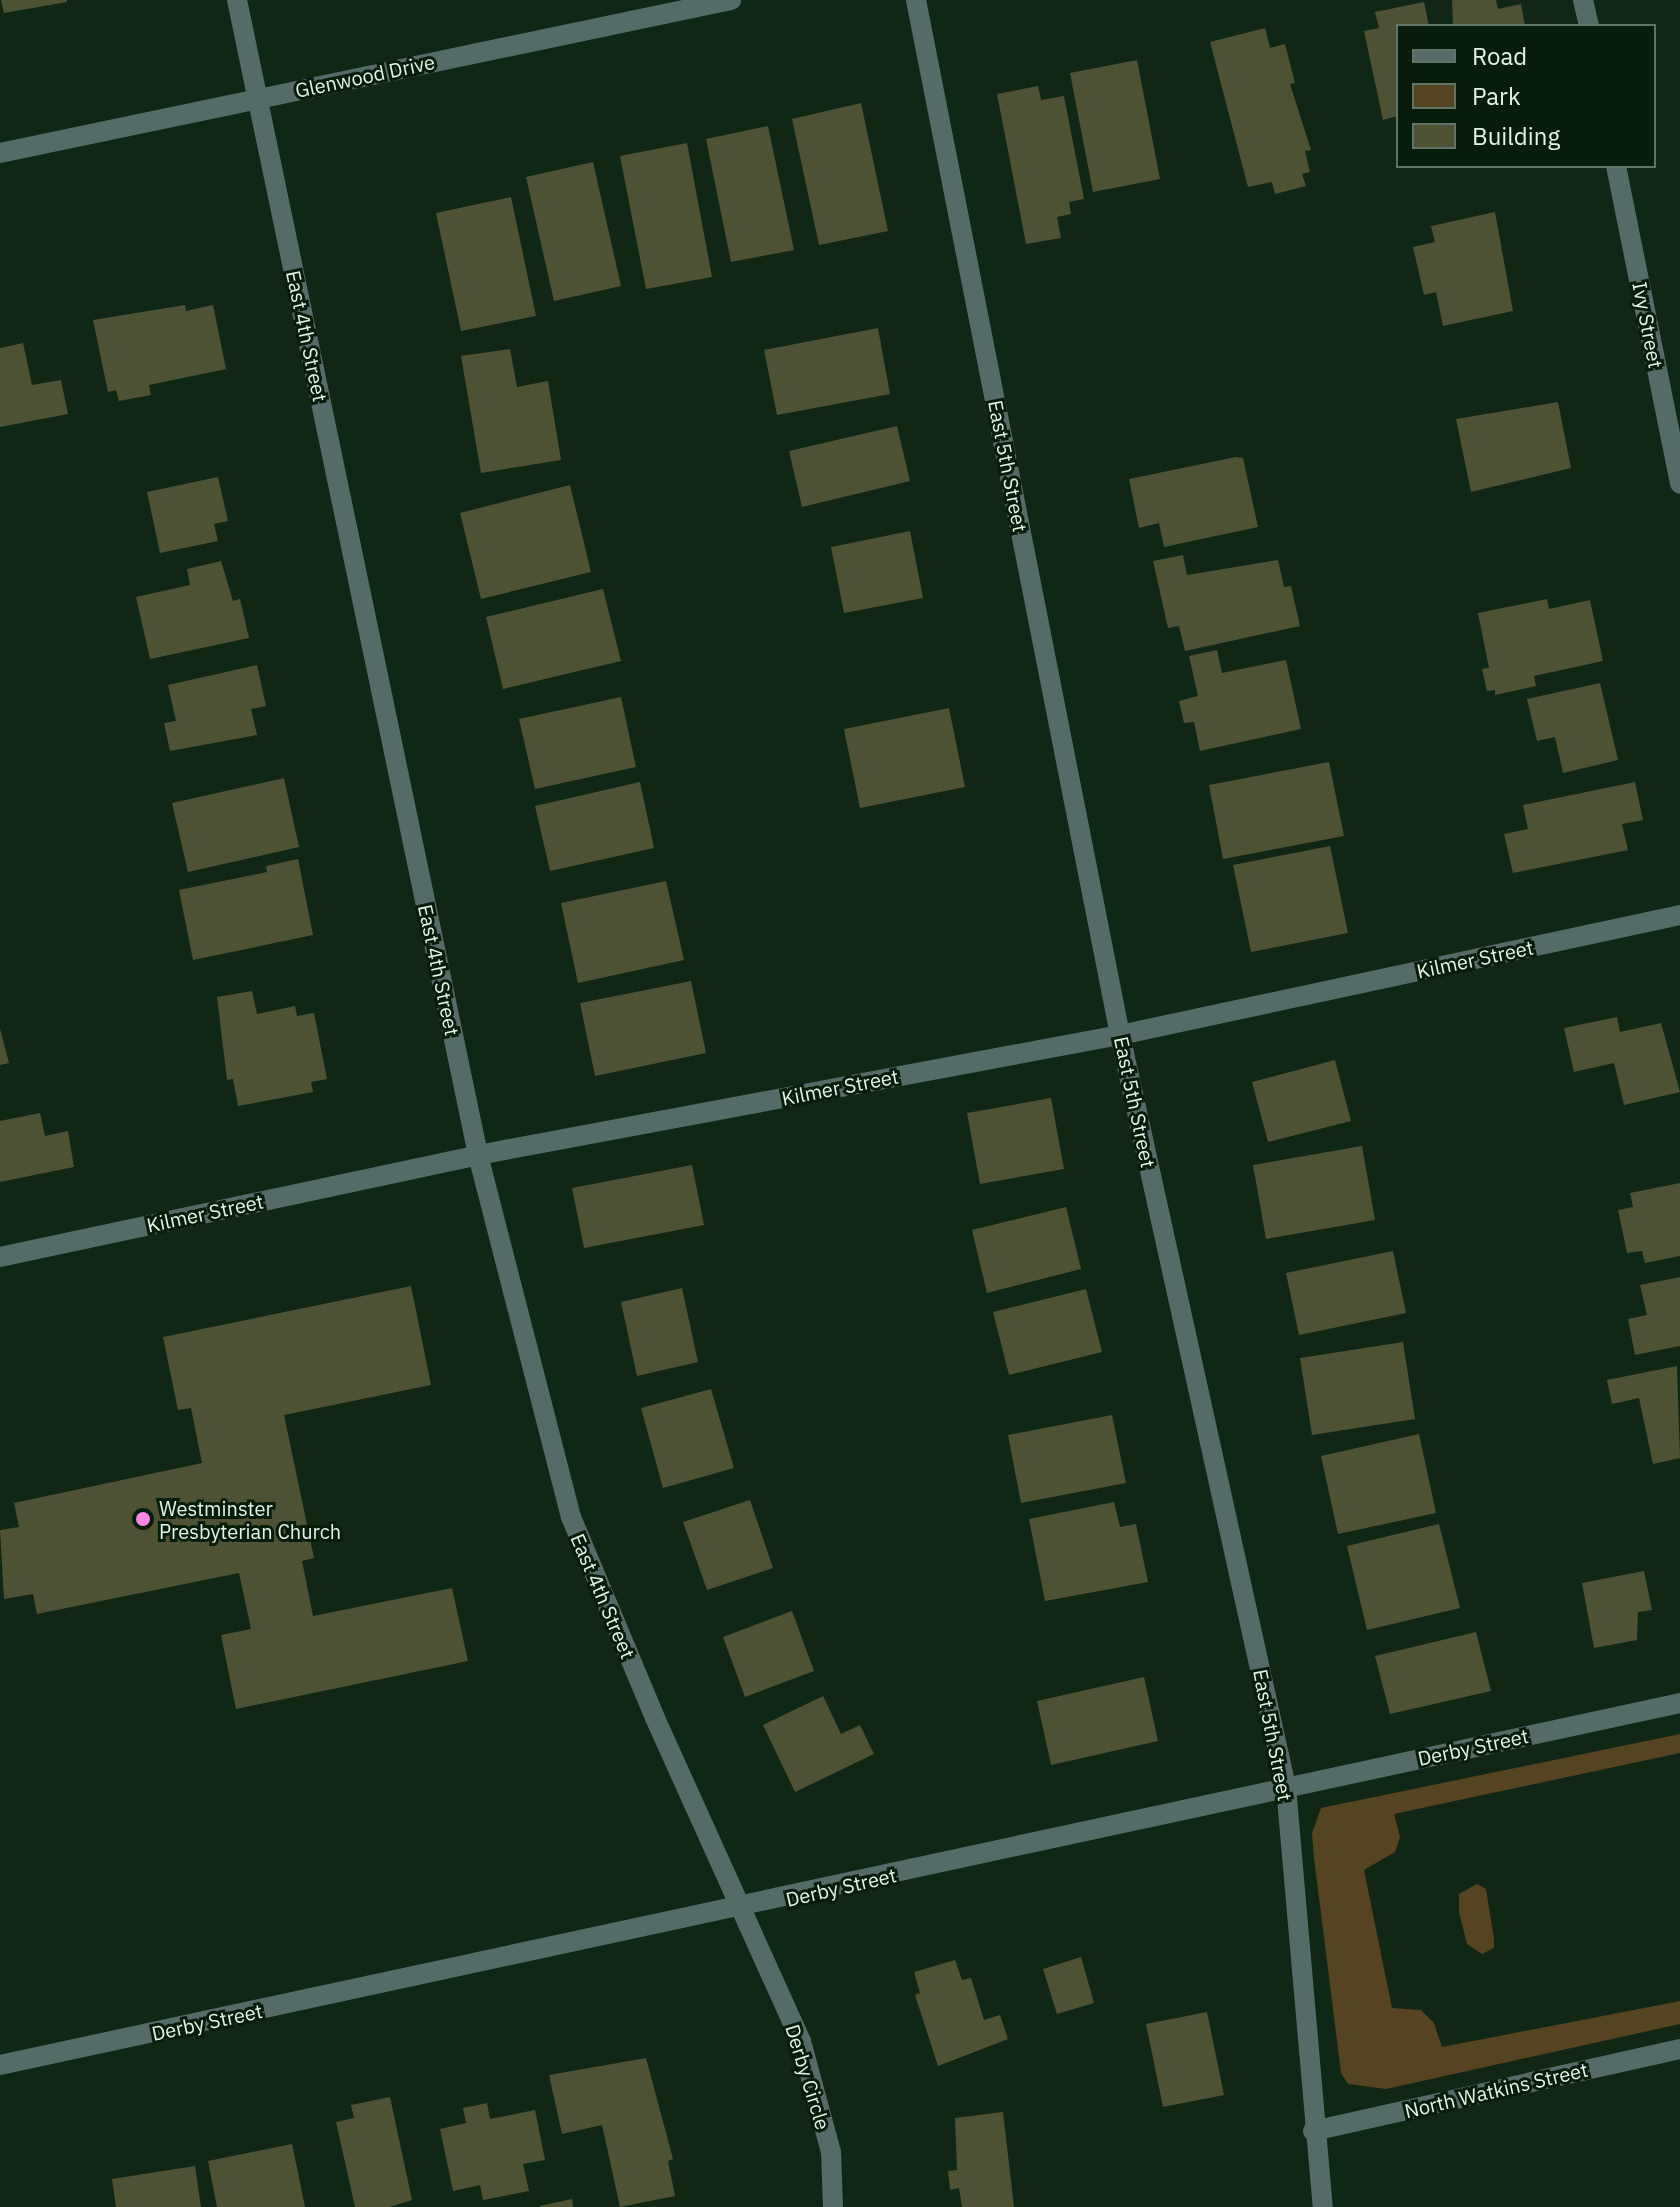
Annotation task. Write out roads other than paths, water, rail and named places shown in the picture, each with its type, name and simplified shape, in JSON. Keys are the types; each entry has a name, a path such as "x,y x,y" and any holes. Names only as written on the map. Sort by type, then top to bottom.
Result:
{"street":[{"name":"East 4th Street","path":"237,0 478,1155 571,1517 740,1910"},
{"name":"Glenwood Drive","path":"0,153 731,0"},
{"name":"East 5th Street","path":"916,0 1120,1035 1286,1787 1313,2131 1323,2207"},
{"path":"1583,0 1589,24"},
{"name":"Ivy Street","path":"1616,168 1680,484"},
{"name":"Kilmer Street","path":"0,1257 478,1155 1120,1035 1680,915"},
{"name":"Derby Street","path":"0,2065 740,1910 1286,1787 1680,1703"},
{"name":"Derby Circle","path":"740,1910 801,2041 831,2152 833,2207"},
{"name":"North Watkins Street","path":"1313,2131 1680,2049"}],"place":[{"name":"Westminster Presbyterian Church","path":"143,1519"}]}
